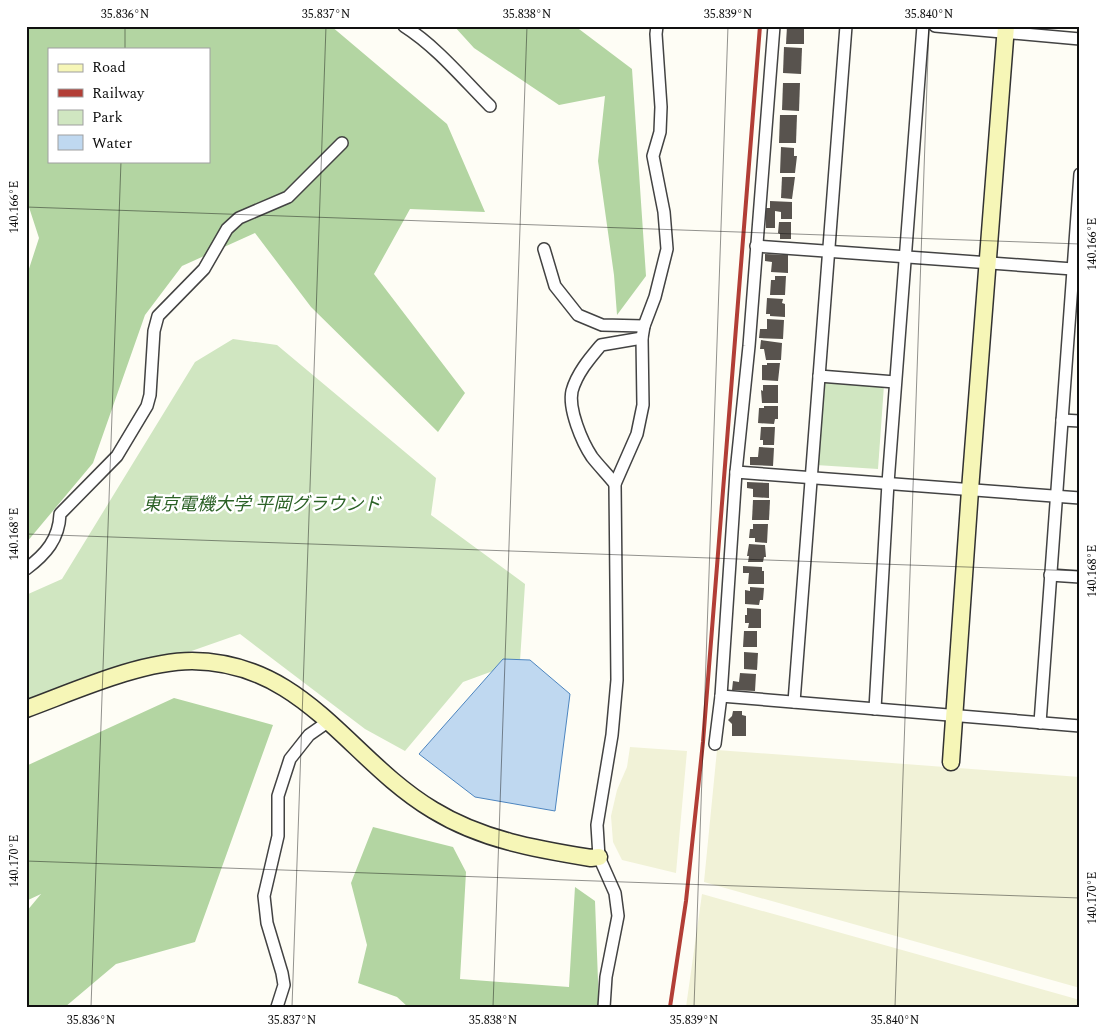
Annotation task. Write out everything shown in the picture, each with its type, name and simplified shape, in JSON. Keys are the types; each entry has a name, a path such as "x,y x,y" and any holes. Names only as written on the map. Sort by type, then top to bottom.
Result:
{"street":[{"path":"404,26 434,50 490,106"},
{"path":"604,1007 606,977 618,916 615,893 598,857 597,825 612,735 617,680 615,484 637,434 643,405 642,338 667,249 664,212 653,156 660,132 661,107 656,26"},
{"path":"715,744 721,696 736,472 749,346 774,26"},
{"path":"794,702 846,26"},
{"path":"875,709 895,382 923,26"},
{"path":"935,26 1006,29 1080,39"},
{"path":"951,762 1006,29"},
{"path":"26,569 38,560 53,542 60,527 60,514 117,456 147,406 150,395 154,331 158,316 204,269 227,229 239,218 288,197 342,143"},
{"path":"1040,723 1080,174"},
{"path":"756,246 1073,269"},
{"path":"544,249 555,286 578,315 602,325 644,326"},
{"path":"615,484 592,456 580,433 572,411 572,391 585,364 601,344 642,338"},
{"path":"819,376 895,382"},
{"path":"1062,420 1080,421"},
{"path":"736,472 1080,498"},
{"path":"1050,575 1080,577"},
{"path":"26,709 144,668 168,663 194,661 233,666 263,675 293,692 328,721 397,785 432,810 460,825 500,840 553,852 591,858 598,857"},
{"path":"721,696 1080,726"},
{"path":"277,1007 284,986 267,923 264,896 278,836 278,796 290,759 309,735 328,721"}],"green space":[{"path":"26,26 331,26 447,124 485,212 410,209 374,274 465,393 438,432 311,307 255,233 182,266 145,315 93,463 26,543 26,278 39,238 26,198"},
{"path":"454,26 575,26 632,69 646,276 617,315 614,275 598,161 605,96 559,105 474,48"},
{"name":"東京電機大学 平岡グラウンド","path":"233,339 277,345 436,478 431,515 525,584 520,661 463,682 405,751 365,729 240,634 26,709 26,595 62,579 195,362"},
{"path":"823,379 884,385 878,469 816,465"},
{"path":"174,698 273,725 195,942 116,964 65,1007 26,1007 26,912 41,894 26,901 26,766"},
{"path":"630,747 687,751 676,873 622,860 613,842 611,816 617,790 627,767"},
{"path":"717,750 1080,777 1080,988 704,882"},
{"path":"373,827 453,847 466,872 460,979 569,987 575,887 595,901 599,1007 408,1007 397,997 358,983 367,945 351,883"},
{"path":"702,894 1080,1000 1080,1007 686,1007"}],"water":[{"path":"503,659 530,660 570,694 555,811 475,797 419,754"}],"building":[{"path":"787,26 804,26 804,44 786,44"},
{"path":"784,47 802,48 801,74 783,73"},
{"path":"783,83 800,83 799,111 782,110"},
{"path":"780,115 797,115 796,143 779,143"},
{"path":"781,147 794,148 794,156 797,156 795,173 780,173"},
{"path":"782,177 795,177 792,199 781,198"},
{"path":"770,201 792,202 792,219 781,219 781,212 775,211 775,228 766,228 765,208 770,208"},
{"path":"779,222 791,222 791,239 780,239 780,234 778,233"},
{"path":"765,254 788,255 788,273 771,272 772,262 765,261"},
{"path":"775,276 786,276 785,295 770,295 771,280 775,280"},
{"path":"767,298 783,299 785,317 766,314"},
{"path":"767,319 784,320 783,339 759,338 760,329 767,329"},
{"path":"761,340 782,343 781,360 766,360 764,349 760,349"},
{"path":"767,363 780,363 778,381 762,380 762,365 767,365"},
{"path":"763,385 778,385 778,403 762,403 761,390 763,391"},
{"path":"764,406 778,406 778,419 775,419 774,424 758,423 759,408 764,408"},
{"path":"761,427 775,427 774,445 763,445 763,440 760,440"},
{"path":"759,447 774,448 773,466 750,465 750,457 758,457"},
{"path":"747,482 769,483 769,498 753,497 753,489 747,488"},
{"path":"753,500 770,500 769,520 752,520"},
{"path":"753,524 768,524 767,543 755,542 755,538 749,538 750,529 753,529"},
{"path":"749,544 765,545 766,557 764,557 763,562 748,562"},
{"path":"743,566 762,567 762,571 764,571 764,584 748,584 749,573 743,573"},
{"path":"750,587 764,588 763,600 760,600 759,605 745,604 745,590 750,591"},
{"path":"747,608 761,609 761,628 748,628 749,623 745,623"},
{"path":"744,631 757,631 757,647 743,647"},
{"path":"744,652 758,653 757,670 744,669"},
{"path":"740,673 756,674 755,691 732,690 733,681 739,682"},
{"path":"733,711 742,711 742,715 746,716 746,736 732,736 732,724 728,720 732,716"}],"railway":[{"path":"670,1007 686,901 703,742 760,26"}]}
